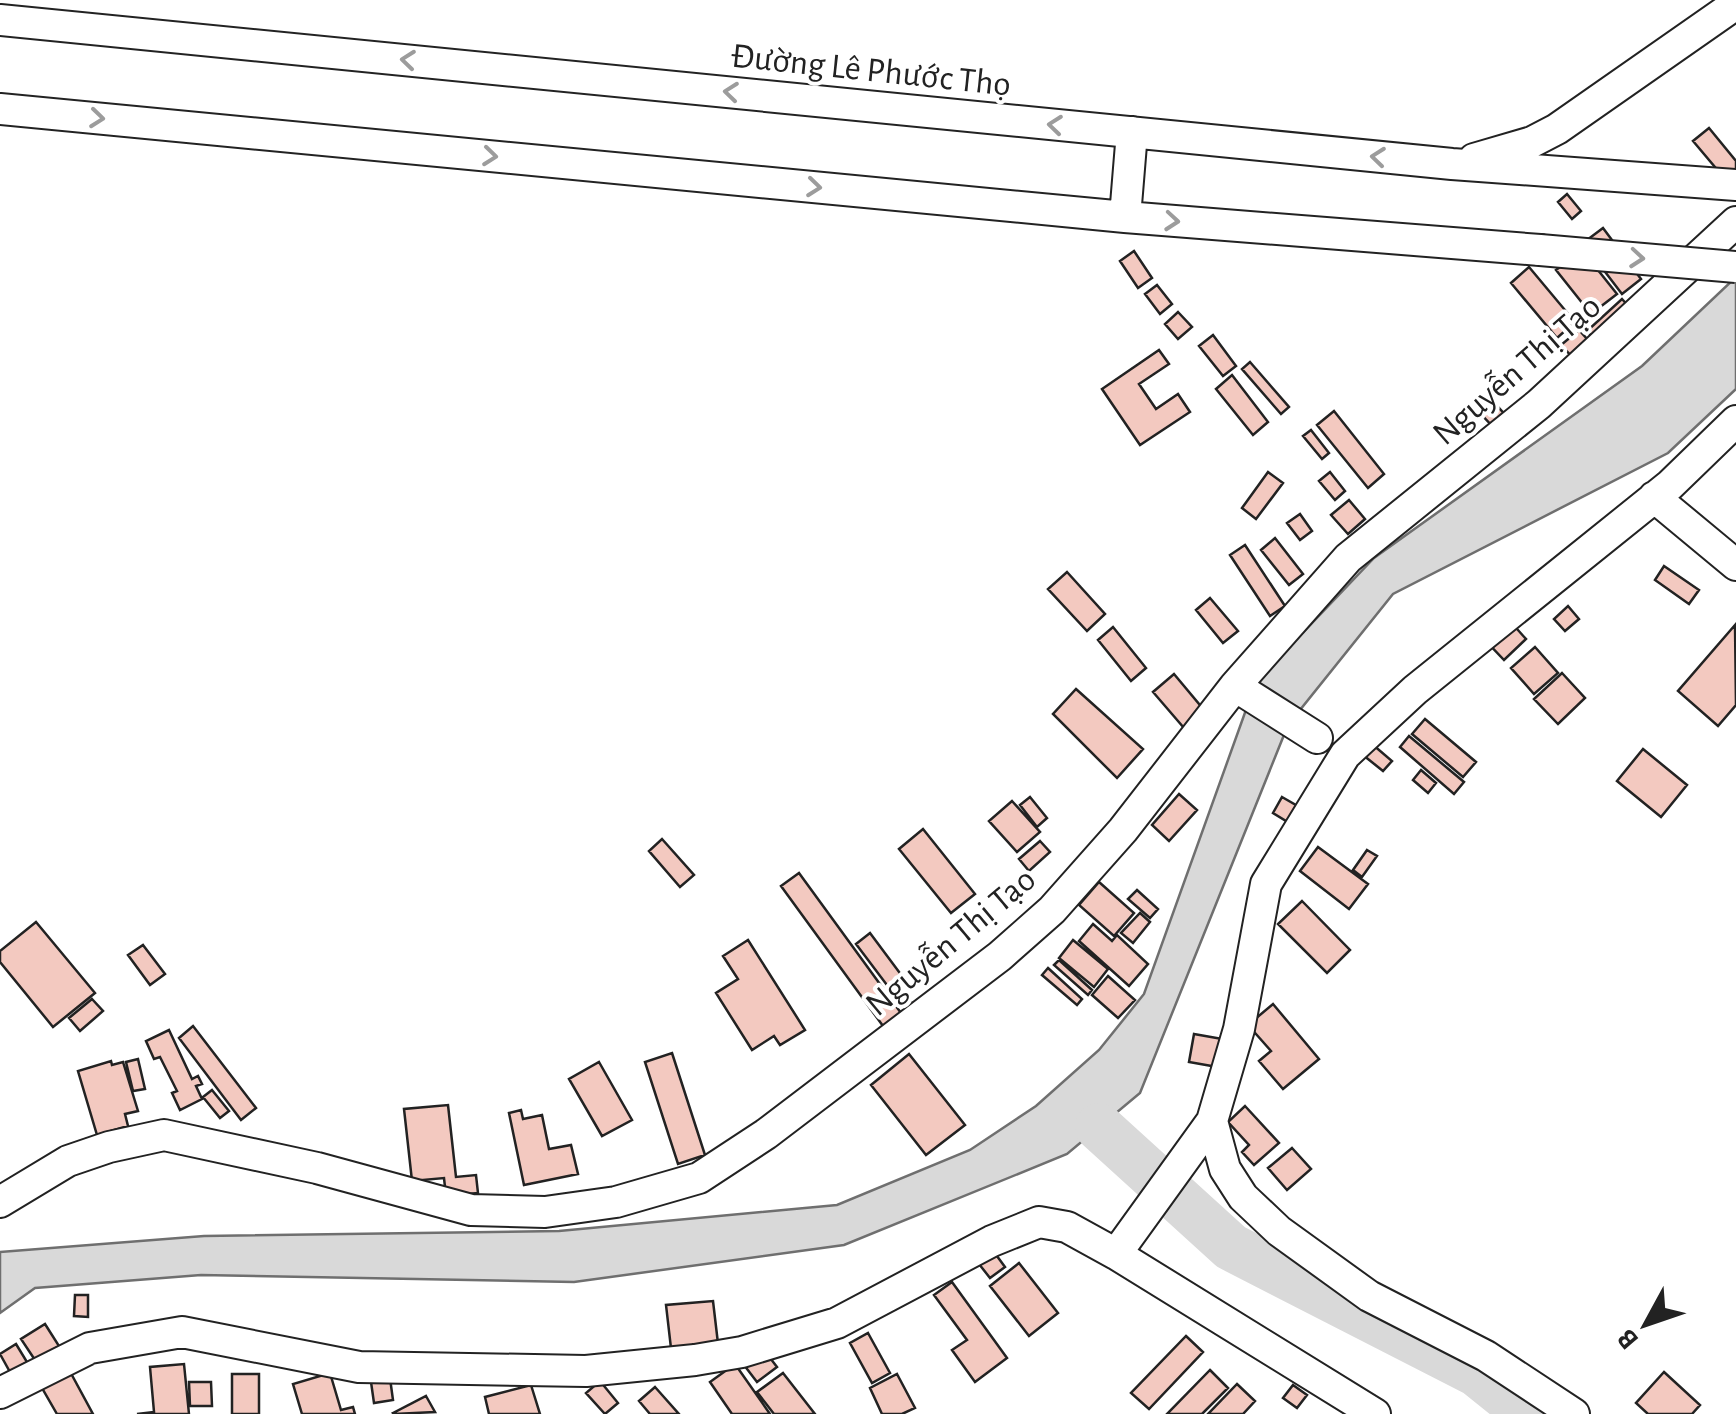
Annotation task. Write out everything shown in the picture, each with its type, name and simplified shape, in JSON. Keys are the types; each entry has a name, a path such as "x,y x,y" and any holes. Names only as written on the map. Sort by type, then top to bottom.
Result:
{"street":[{"path":"1452,164 1509,150 1557,129 1736,4"},
{"name":"Đường Lê Phước Thọ","path":"0,20 1452,164 1736,185"},
{"path":"0,108 1125,217 1736,267"},
{"path":"1125,217 1132,132"},
{"name":"Nguyễn Thị Tạo","path":"0,1202 68,1161 109,1146 164,1134 317,1168 471,1210 562,1210 616,1202 699,1178 766,1134 1000,956 1052,910 1348,558 1539,404 1736,222"},
{"path":"1123,1244 1205,1130 1239,1029 1266,884 1345,755 1415,690 1654,497 1736,421"},
{"path":"1654,497 1736,565"},
{"path":"1239,689 1316,738"},
{"path":"1205,1130 1243,1197 1279,1231 1369,1296 1486,1356 1574,1414"},
{"path":"0,1393 90,1348 182,1332 359,1367 586,1371 695,1360 742,1352 837,1323 992,1241 1040,1222 1123,1244 1375,1414"}],"shaded area":[{"path":"1736,277 1736,389 1668,453 1393,594 1288,725 1140,1093 1067,1154 844,1245 574,1282 201,1275 35,1288 0,1313 0,1252 204,1236 559,1231 837,1205 970,1150 1036,1106 1099,1050 1144,994 1256,682 1374,558 1642,366"}],"building":[{"path":"1709,128 1736,161 1736,192 1693,141"},
{"path":"1567,194 1581,211 1572,219 1558,202"},
{"path":"1603,228 1641,279 1622,294 1583,243"},
{"path":"1582,250 1617,294 1591,314 1556,270"},
{"path":"1134,251 1152,278 1138,288 1120,261"},
{"path":"1529,267 1575,322 1557,338 1511,283"},
{"path":"1157,285 1172,304 1160,314 1145,294"},
{"path":"1622,299 1631,309 1597,341 1587,331"},
{"path":"1178,312 1192,327 1178,339 1165,324"},
{"path":"1579,330 1596,349 1579,364 1561,345"},
{"path":"1213,335 1236,366 1223,376 1199,346"},
{"path":"1159,350 1169,364 1139,384 1156,409 1178,394 1190,412 1140,445 1102,389"},
{"path":"1250,362 1289,407 1281,414 1242,369"},
{"path":"1232,375 1268,422 1253,435 1216,389"},
{"path":"1492,400 1508,418 1496,430 1479,412"},
{"path":"1334,411 1384,474 1368,488 1317,425"},
{"path":"1311,430 1329,453 1322,459 1303,436"},
{"path":"1268,472 1283,483 1256,519 1242,508"},
{"path":"1330,472 1345,491 1335,500 1319,481"},
{"path":"1349,500 1365,519 1348,534 1331,515"},
{"path":"1300,514 1312,531 1300,540 1287,523"},
{"path":"1275,538 1303,574 1289,585 1261,550"},
{"path":"1245,545 1285,606 1270,616 1230,555"},
{"path":"1664,566 1699,590 1689,604 1655,580"},
{"path":"1067,572 1105,614 1087,631 1048,589"},
{"path":"1210,598 1238,631 1223,643 1196,610"},
{"path":"1568,606 1579,619 1565,631 1554,619"},
{"path":"1509,620 1526,639 1504,660 1486,641"},
{"path":"1735,625 1736,705 1718,726 1678,691"},
{"path":"1113,627 1146,668 1131,681 1098,640"},
{"path":"1535,647 1558,673 1534,694 1511,668"},
{"path":"1562,673 1585,698 1558,724 1534,699"},
{"path":"1174,674 1204,710 1184,728 1153,692"},
{"path":"1076,689 1143,749 1117,778 1053,714"},
{"path":"1425,719 1476,762 1463,777 1412,734"},
{"path":"1409,736 1464,782 1454,794 1400,747"},
{"path":"1372,744 1392,761 1383,771 1363,755"},
{"path":"1643,749 1687,785 1661,817 1617,781"},
{"path":"1421,770 1436,783 1428,793 1413,780"},
{"path":"1179,794 1197,810 1169,841 1152,825"},
{"path":"1030,797 1047,818 1037,827 1020,805"},
{"path":"1282,797 1301,808 1291,824 1273,813"},
{"path":"1012,801 1040,832 1017,852 989,821"},
{"path":"923,829 975,894 951,913 899,849"},
{"path":"662,839 694,875 680,887 649,851"},
{"path":"1040,841 1050,852 1029,871 1019,859"},
{"path":"1318,847 1368,884 1349,909 1300,871"},
{"path":"1367,850 1377,856 1362,877 1353,870"},
{"path":"799,873 901,1013 883,1026 781,886"},
{"path":"1099,882 1134,913 1114,936 1079,905"},
{"path":"1137,890 1158,909 1150,918 1128,899"},
{"path":"1302,901 1350,950 1327,973 1278,924"},
{"path":"1140,913 1150,922 1133,943 1121,933"},
{"path":"36,922 95,993 53,1027 0,962 0,951"},
{"path":"1093,924 1112,941 1117,935 1148,964 1129,986 1079,941"},
{"path":"870,933 908,984 901,989 912,1003 905,1009 856,944"},
{"path":"748,940 805,1030 780,1045 774,1036 752,1050 716,993 738,979 723,956"},
{"path":"1073,940 1108,969 1094,987 1059,958"},
{"path":"143,945 165,974 150,985 128,955"},
{"path":"1059,960 1092,990 1088,995 1054,965"},
{"path":"1048,968 1082,999 1077,1005 1042,975"},
{"path":"1108,976 1135,1000 1118,1018 1092,995"},
{"path":"92,999 103,1011 80,1031 69,1018"},
{"path":"1273,1004 1319,1059 1283,1089 1259,1061 1271,1051 1248,1025"},
{"path":"193,1026 256,1108 241,1120 179,1038"},
{"path":"169,1030 192,1079 198,1076 202,1084 196,1086 202,1099 180,1110 172,1093 177,1091 160,1057 154,1059 146,1041"},
{"path":"1194,1034 1228,1040 1223,1068 1189,1062"},
{"path":"672,1053 705,1155 678,1164 645,1062"},
{"path":"909,1054 965,1125 926,1155 871,1085"},
{"path":"138,1059 145,1089 133,1091 126,1062"},
{"path":"111,1061 112,1065 123,1062 138,1111 125,1114 128,1126 97,1135 78,1071"},
{"path":"599,1062 632,1120 602,1136 569,1079"},
{"path":"212,1090 229,1111 220,1118 203,1097"},
{"path":"448,1105 456,1177 476,1175 478,1193 446,1196 444,1178 412,1181 404,1109"},
{"path":"1245,1106 1279,1143 1254,1165 1242,1152 1249,1145 1228,1122"},
{"path":"521,1110 523,1119 542,1115 549,1149 571,1145 578,1174 524,1185 509,1113"},
{"path":"1292,1148 1311,1169 1287,1190 1268,1168"},
{"path":"994,1252 1005,1267 990,1278 979,1264"},
{"path":"1019,1263 1058,1313 1029,1336 990,1286"},
{"path":"952,1282 1007,1358 975,1382 952,1350 967,1340 934,1295"},
{"path":"75,1295 88,1295 88,1317 74,1316"},
{"path":"713,1301 719,1352 672,1357 666,1305"},
{"path":"45,1324 59,1346 35,1360 21,1339"},
{"path":"868,1333 890,1373 872,1383 850,1343"},
{"path":"1186,1336 1203,1352 1149,1409 1131,1393"},
{"path":"16,1344 27,1362 10,1372 0,1354"},
{"path":"764,1350 777,1367 757,1382 744,1365"},
{"path":"184,1364 189,1414 137,1414 154,1412 150,1367"},
{"path":"735,1364 770,1414 732,1414 710,1382"},
{"path":"67,1366 93,1414 57,1414 38,1381"},
{"path":"1210,1370 1228,1388 1202,1414 1167,1414"},
{"path":"389,1371 393,1400 374,1403 370,1375"},
{"path":"1664,1372 1700,1405 1692,1414 1648,1414 1636,1403"},
{"path":"330,1373 341,1410 353,1407 355,1414 302,1414 293,1384"},
{"path":"783,1373 815,1414 774,1414 757,1392"},
{"path":"232,1374 259,1374 259,1414 232,1414"},
{"path":"897,1374 915,1408 902,1414 882,1414 870,1388"},
{"path":"600,1381 618,1403 605,1414 586,1393"},
{"path":"189,1382 211,1382 212,1406 190,1406"},
{"path":"1237,1384 1255,1401 1243,1414 1208,1414"},
{"path":"531,1385 540,1414 489,1414 485,1397"},
{"path":"1293,1385 1307,1395 1297,1408 1283,1398"},
{"path":"655,1387 679,1414 650,1414 639,1401"},
{"path":"426,1396 435,1412 393,1413"}],"waterway":[{"path":"1099,1127 1231,1247 1477,1373 1528,1414"}]}
